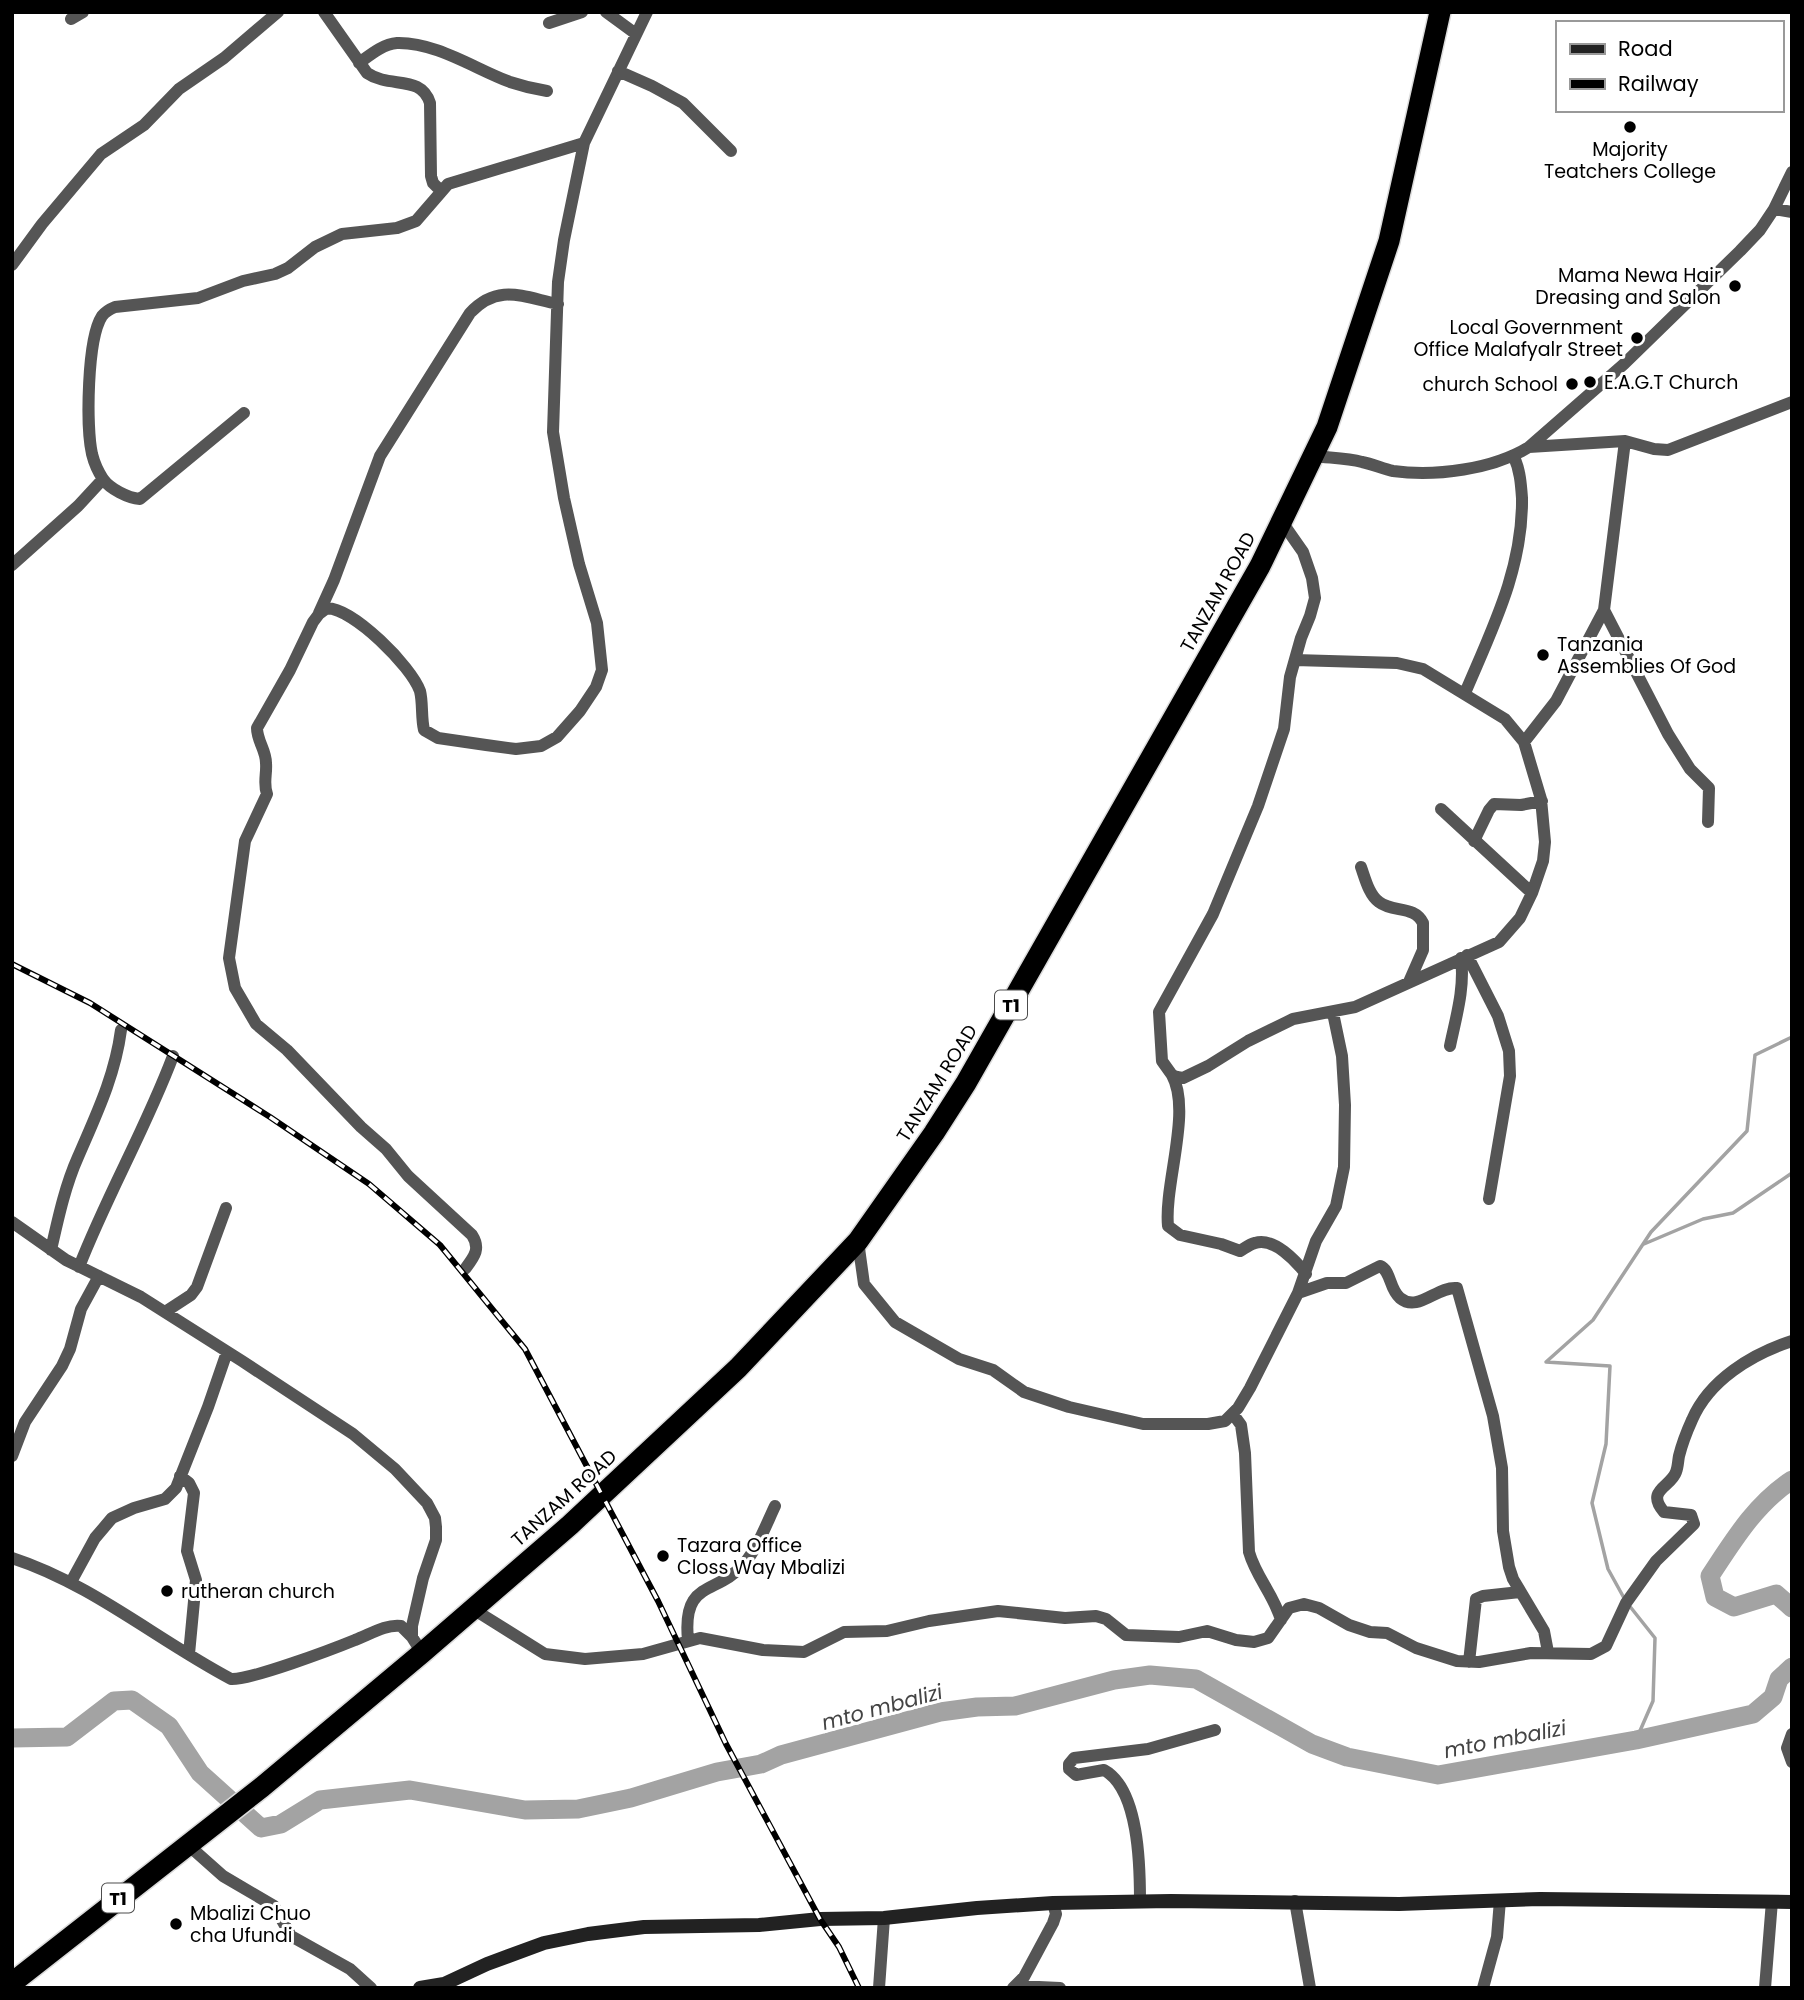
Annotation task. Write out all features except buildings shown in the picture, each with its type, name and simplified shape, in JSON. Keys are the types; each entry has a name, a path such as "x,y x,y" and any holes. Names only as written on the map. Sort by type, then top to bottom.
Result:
{"highway":[{"name":"TANZAM ROAD","path":"187,1844 262,1787 417,1645 473,1609 570,1525 737,1368 858,1241 934,1133 966,1083 1260,565 1314,456 1343,383 1389,241 1440,12"},
{"name":"T1","path":"12,1983 187,1844"}],"main road":[{"path":"420,1988 448,1986 487,1964 544,1943 644,1927 759,1925 820,1919 884,1918 1053,1903 1140,1901 1399,1904 1500,1900 1723,1899 1792,1902"}],"street":[{"path":"71,19 83,12"},
{"path":"12,265 41,224 101,154 144,125 179,89 225,58 278,12"},
{"path":"549,23 582,12"},
{"path":"606,12 636,34"},
{"path":"319,614 327,608 340,611 367,629 405,664 421,695 424,730 433,736 496,746 530,748 548,744 580,710 596,687 602,670 596,616 579,564 553,432 561,258 584,143 647,12"},
{"path":"331,15 359,63 377,80 421,87 428,94 431,176 433,183 442,191"},
{"path":"359,63 397,43 458,58 510,82 547,91"},
{"path":"618,71 683,103 732,151"},
{"path":"244,413 140,499 126,496 103,478 93,456 89,408 96,331 102,316 108,309 198,298 243,281 275,274 288,268 315,247 342,234 397,228 416,221 448,184 584,143"},
{"path":"1314,456 1361,461 1393,471 1421,472 1467,469 1514,457 1618,370 1741,251 1774,209 1792,172"},
{"path":"1774,209 1792,212"},
{"path":"465,1269 477,1250 472,1235 408,1176 386,1149 361,1127 287,1050 256,1024 240,998 230,972 229,958 245,841 267,794 264,783 266,762 257,736 258,724 319,614 380,456 470,313 481,301 496,294 558,304"},
{"path":"1529,447 1625,441 1661,451 1668,450 1792,402"},
{"path":"1524,742 1556,701 1604,610 1625,441"},
{"path":"1465,693 1510,581 1519,550 1521,494 1519,470 1514,457"},
{"path":"12,565 93,491 103,478"},
{"path":"1282,522 1303,552 1315,598 1290,677 1284,729 1258,806 1213,914 1159,1012 1162,1061 1172,1075 1178,1104 1177,1144 1167,1211 1168,1226 1180,1235 1240,1251 1255,1243 1265,1243 1287,1254 1306,1274"},
{"path":"1604,610 1668,734 1690,769 1709,788 1708,822"},
{"path":"1172,1075 1184,1078 1270,1029 1293,1019 1355,1007 1504,938 1520,918 1543,861 1545,842 1542,801 1524,742 1505,719 1423,669 1397,663 1295,660"},
{"path":"1474,841 1494,804 1528,804 1542,801"},
{"path":"1441,810 1532,893"},
{"path":"1361,867 1378,902 1413,913 1423,923 1423,950 1409,982"},
{"path":"1450,1046 1464,957"},
{"path":"1464,957 1498,1016 1509,1051 1510,1076 1489,1199"},
{"path":"858,1241 864,1284 874,1300 895,1322 959,1359 993,1370 1012,1385 1033,1396 1143,1424 1208,1424 1225,1421 1244,1399 1298,1293 1316,1241 1336,1206 1344,1167 1344,1082 1333,1013"},
{"path":"51,1250 71,1174 106,1093 118,1055 121,1030"},
{"path":"79,1267 173,1056"},
{"path":"165,1312 191,1295 197,1287 226,1208"},
{"path":"12,1222 79,1267 165,1312 363,1441 395,1469 427,1503 435,1518 436,1540 423,1578 417,1645"},
{"path":"1298,1293 1327,1283 1346,1283 1380,1266 1387,1270 1394,1292 1412,1304 1443,1290 1457,1288 1493,1416 1503,1475 1502,1507 1506,1551 1513,1579 1544,1631 1548,1652"},
{"path":"12,1456 25,1422 62,1366 70,1349 81,1309 99,1276"},
{"path":"473,1609 545,1654 585,1659 643,1654 688,1640 712,1639 764,1650 804,1652 844,1632 887,1632 929,1621 998,1611 1065,1618 1096,1616 1112,1623 1122,1634 1132,1636 1179,1637 1207,1631 1236,1640 1254,1642 1268,1638 1289,1608 1295,1604 1319,1608 1357,1628 1387,1633 1428,1652 1469,1662 1548,1652 1591,1654 1606,1646 1626,1603 1656,1561 1694,1524 1691,1515 1664,1512 1657,1499 1663,1486 1676,1472 1680,1453 1697,1410 1729,1373 1775,1347 1792,1341"},
{"path":"71,1582 106,1523 119,1513 166,1499 176,1488 227,1352"},
{"path":"1233,1414 1241,1425 1245,1453 1249,1552 1258,1575 1274,1600 1281,1620"},
{"path":"180,1476 189,1483 194,1493 187,1550 197,1580 189,1654"},
{"path":"688,1640 687,1620 695,1598 738,1570 745,1562 775,1506"},
{"path":"12,1558 71,1582 219,1672 237,1679 354,1641 387,1627 401,1626 417,1645"},
{"path":"1469,1662 1476,1599 1520,1592"},
{"path":"1140,1901 1139,1862 1133,1821 1119,1782 1104,1770 1076,1775 1069,1769 1069,1765 1074,1758 1148,1749 1215,1730"},
{"path":"1792,1734 1787,1748 1792,1762"},
{"path":"187,1844 223,1876 274,1906 291,1936 350,1969 371,1988"},
{"path":"1483,1988 1497,1937 1500,1900"},
{"path":"1294,1901 1310,1988"},
{"path":"1765,1988 1772,1901"},
{"path":"1053,1903 1056,1914 1053,1923 1015,1987 1060,1988"},
{"path":"879,1988 884,1918"}],"waterway":[{"path":"1624,1598 1608,1569 1592,1503 1606,1444 1610,1366 1546,1362 1593,1320 1651,1232 1747,1131 1755,1055 1792,1037"},
{"path":"1644,1244 1703,1219 1733,1213 1792,1173"},
{"name":"mto mbalizi","path":"1792,1480 1756,1511 1710,1576 1715,1597 1734,1607 1776,1594 1792,1608"},
{"path":"1628,1604 1655,1638 1653,1701 1636,1740"},
{"name":"mto mbalizi","path":"12,1738 67,1737 114,1701 132,1700 169,1726 200,1773 261,1828 281,1824 320,1800 410,1790 525,1810 578,1809 631,1798 717,1772 761,1764 781,1755 940,1712 1015,1706 1114,1680 1150,1675 1196,1679 1312,1744 1347,1757 1438,1775 1636,1740 1753,1714 1773,1697 1779,1679 1792,1667"}],"railway":[{"path":"12,964 90,1003 270,1117 369,1184 440,1245 525,1349 658,1601 726,1744 859,1988"}],"place":[{"name":"Majority Teatchers College","path":"1630,127"},
{"name":"Mama Newa Hair Dreasing and Salon","path":"1735,286"},
{"name":"Local Government Office Malafyalr Street","path":"1637,338"},
{"name":"E.A.G.T Church","path":"1590,382"},
{"name":"church School","path":"1572,384"},
{"name":"Tanzania Assemblies Of God","path":"1543,655"},
{"name":"Tazara Office Closs Way Mbalizi","path":"663,1556"},
{"name":"rutheran church","path":"167,1591"},
{"name":"Mbalizi Chuo cha Ufundi","path":"176,1924"}]}
